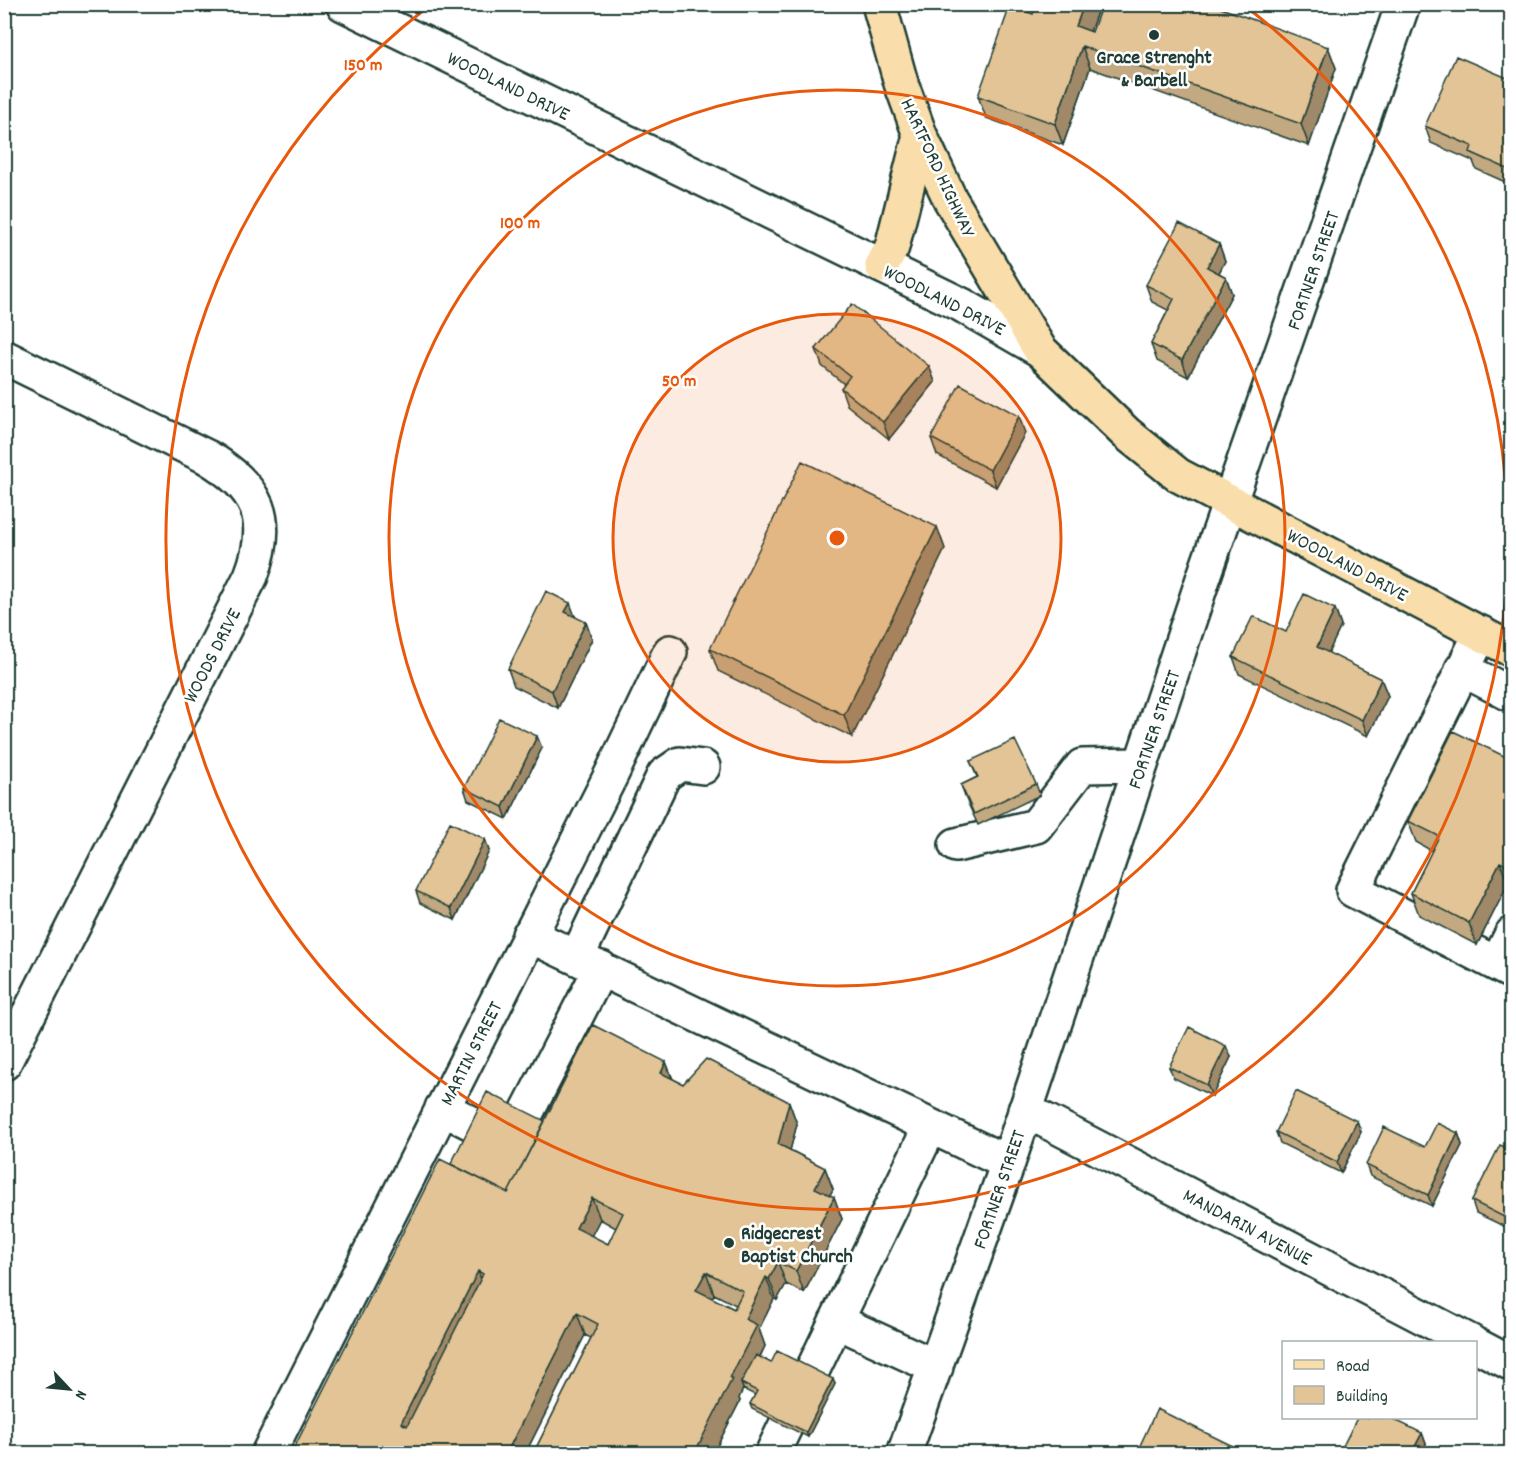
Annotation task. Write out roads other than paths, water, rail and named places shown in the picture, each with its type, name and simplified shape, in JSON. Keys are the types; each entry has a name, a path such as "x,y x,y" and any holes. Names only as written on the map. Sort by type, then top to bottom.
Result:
{"main road":[{"name":"HARTFORD HIGHWAY","path":"879,4 901,83 920,135 955,209 1040,350"},
{"path":"882,266 892,248 920,135"},
{"name":"WOODLAND DRIVE","path":"1040,350 1134,440 1178,475 1512,650"}],"street":[{"name":"WOODLAND DRIVE","path":"343,4 962,304 1040,350"},
{"name":"FORTNER STREET","path":"903,1454 1008,1163 1141,765 1403,4"},
{"name":"WOODS DRIVE","path":"4,357 229,471 245,486 256,504 260,523 260,541 258,557 251,576 4,1063"},
{"path":"1481,633 1353,890 1504,968 1512,934"},
{"name":"MARTIN STREET","path":"268,1454 670,652"},
{"path":"1462,669 1512,695"},
{"path":"442,1108 511,1143 589,963 664,775 680,764 703,767"},
{"path":"956,845 1036,826 1082,766 1141,765"},
{"path":"529,935 1008,1163"},
{"name":"MANDARIN AVENUE","path":"1025,1110 1469,1341"},
{"path":"774,1453 930,1127"},
{"path":"836,1321 936,1367"},
{"path":"1477,1346 1512,1364"}],"place":[{"name":"Grace Strenght & Barbell","path":"1154,35"},
{"name":"Ridgecrest Baptist Church","path":"729,1243"}]}
